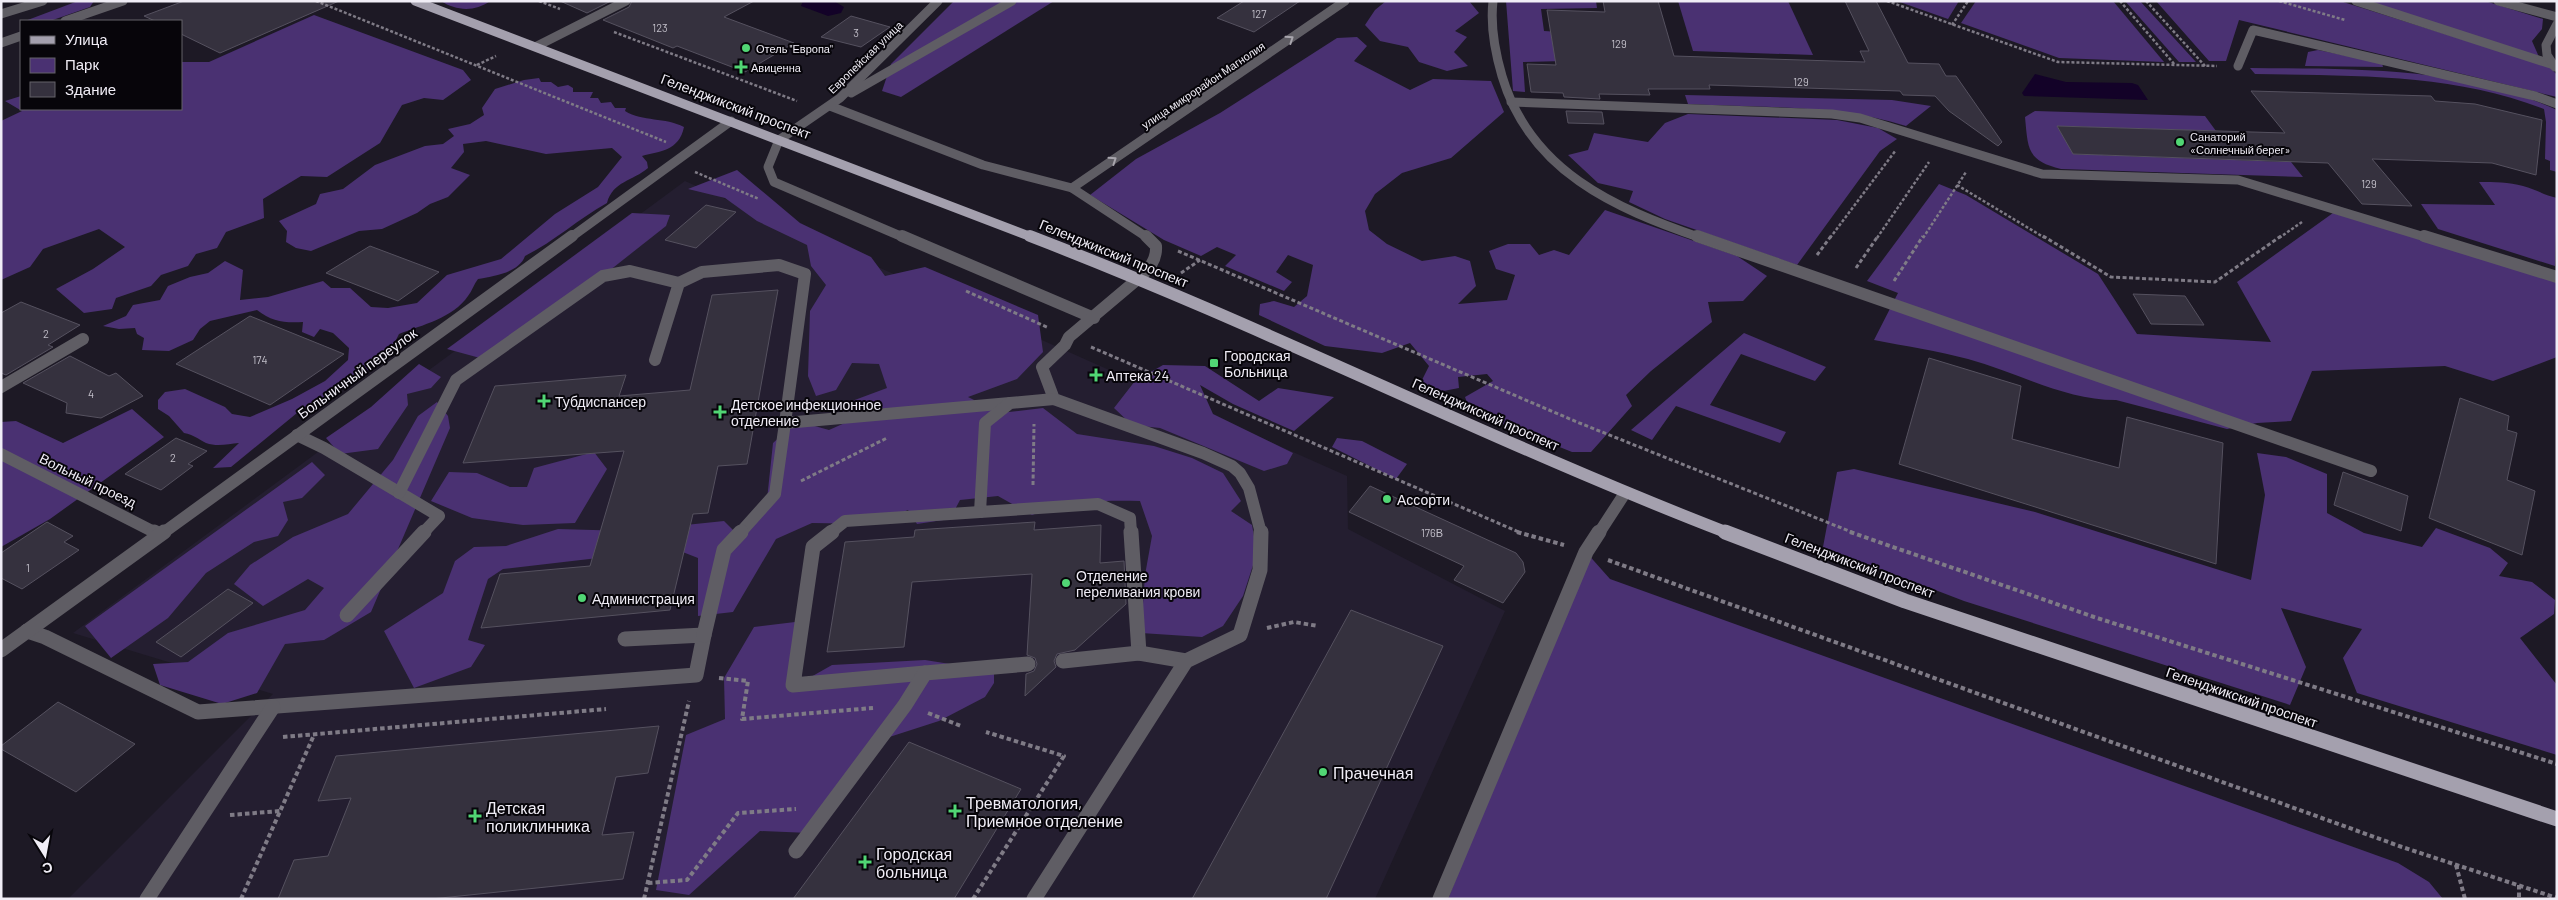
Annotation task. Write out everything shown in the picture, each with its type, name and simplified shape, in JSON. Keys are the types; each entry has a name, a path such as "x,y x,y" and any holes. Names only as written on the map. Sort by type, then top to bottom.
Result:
{"main road":[{"name":"Геленджикский проспект","path":"422,2 1140,278 1625,493 1905,601 2557,819"}],"street":[{"path":"1,14 43,1"},
{"path":"103,1 113,5"},
{"path":"68,20 123,1"},
{"path":"537,46 626,1"},
{"name":"Европейская улица","path":"779,140 840,98 938,1"},
{"path":"840,98 884,76 1012,1"},
{"name":"улица микрорайон Магнолия","path":"1072,188 1345,1"},
{"path":"1493,1 1494,46 1500,73 1523,129 1537,146 1599,196 1657,223 2371,471"},
{"path":"2356,1 2556,67"},
{"path":"2498,1 2557,17"},
{"path":"2556,67 2545,49 2545,39 2557,24"},
{"path":"2238,66 2253,30 2535,96 2557,104"},
{"path":"1,42 20,36"},
{"path":"1511,102 1832,114 1860,118 2042,174 2238,180 2557,276"},
{"path":"830,106 983,165 1072,188 1148,238 1156,246 1157,254 1149,268 1140,278 1069,337 1065,345 1042,367 1054,399"},
{"name":"Больничный переулок","path":"1,650 731,121"},
{"path":"779,140 766,168 768,176 774,182 1094,318"},
{"path":"27,631 45,637 198,712 696,675 724,550 775,494 805,274 779,265 702,272 679,284 630,271 603,276 456,380 400,493"},
{"path":"655,360 679,284"},
{"path":"1,387 83,339"},
{"path":"785,423 1054,399 1224,462 1240,473 1250,488 1262,522 1263,552 1258,586 1240,635 1186,661 1034,899"},
{"path":"980,512 986,423 1010,403"},
{"path":"297,435 324,448 439,516 347,614"},
{"name":"Вольный проезд","path":"1,454 138,522 159,535"},
{"path":"1440,899 1586,552 1625,493"},
{"path":"1028,664 793,685 813,547 845,521 1098,504 1130,518 1139,653"},
{"path":"626,639 704,635"},
{"path":"1063,661 1139,653 1186,661"},
{"path":"796,851 905,705 925,673"},
{"path":"147,899 273,707"}],"path":[{"path":"316,1 666,142 658,154 673,163 765,201"},
{"path":"539,1 798,101 820,112"},
{"path":"1887,1 2058,62 2238,66"},
{"path":"1952,25 1968,1"},
{"path":"2120,1 2175,66"},
{"path":"2146,1 2205,66"},
{"path":"1803,273 1909,133"},
{"path":"1843,287 1942,143"},
{"path":"1882,301 1978,154"},
{"path":"1957,185 2111,278 2215,282 2326,206"},
{"path":"1148,238 1474,380 1817,519 1979,579 2557,764"},
{"path":"962,289 1511,530 1586,552 2456,865 2557,898"},
{"path":"1033,508 1034,401"},
{"path":"775,494 894,434"},
{"path":"1240,635 1294,622 1318,626"},
{"path":"644,899 691,701 681,702"},
{"path":"241,899 314,734 611,708"},
{"path":"973,899 1064,756 986,732"},
{"path":"648,883 687,880 738,813 829,807"},
{"path":"249,814 280,811"},
{"path":"2456,865 2465,899"},
{"path":"2519,885 2519,899"}],"shaded area":[{"path":"803,1 834,1 844,7 841,13 828,16 801,6"},
{"path":"2035,74 2066,82 2132,83 2138,85 2148,100 2024,96 2022,93"},
{"path":"685,181 1347,476 1348,529 1505,611 1375,899 68,899 273,694 73,633"}],"green space":[{"path":"78,1 94,1 90,7 53,20 28,20"},
{"path":"441,1 490,1 478,7 466,9 453,7"},
{"path":"954,1 1054,1 901,97 882,91 891,64"},
{"path":"1386,1 1469,1 1479,13 1455,31 1467,37 1454,52 1468,66 1447,71 1419,62 1408,47 1380,41 1365,25 1375,10"},
{"path":"1506,1 1596,1 1597,8 1541,9 1544,31 1560,32 1564,61 1523,62 1525,92 1513,91"},
{"path":"1678,1 1788,1 1813,55 1693,51"},
{"path":"1897,1 1959,1 1948,19"},
{"path":"1976,1 2113,1 2164,62 2059,58 1961,23"},
{"path":"2125,1 2140,1 2196,62 2179,62"},
{"path":"2156,1 2340,1 2550,67 2557,75 2557,97 2239,20 2226,61 2209,61"},
{"path":"2366,1 2485,1 2543,19 2542,29 2532,41 2539,57"},
{"path":"314,15 463,70 471,80 443,100 424,98 402,105 380,143 327,177 301,176 263,199 264,218 226,232 217,248 196,254 188,266 161,275 151,286 116,298 112,309 84,313 56,289 93,269 125,247 99,229 43,249 30,267 1,280 1,121 22,111 20,110 182,110 182,62 209,62"},
{"path":"1357,37 1367,46 1354,61 1410,90 1433,79 1491,81 1504,112 1451,158 1402,173 1375,194 1365,211 1369,230 1387,244 1422,261 1455,256 1470,261 1476,286 1458,304 1507,300 1515,275 1496,269 1489,251 1508,244 1530,244 1539,255 1554,250 1569,255 1605,210 1737,256 1767,276 1743,301 1708,302 1712,322 1651,371 1626,395 1632,406 1591,452 1572,452 1470,411 1465,397 1493,381 1487,374 1458,377 1459,388 1433,393 1420,384 1429,366 1410,343 1382,353 1325,346 1259,315 1260,304 1274,301 1294,307 1307,296 1313,265 1288,255 1276,272 1292,282 1284,291 1225,266 1236,255 1217,247 1201,256 1164,240 1090,195 1136,159 1220,113 1337,38"},
{"path":"2318,50 2382,63 2383,67 2305,66 2308,52"},
{"path":"2250,68 2367,70 2406,73 2483,85 2520,96 2557,110 2557,172 2550,170 2550,161 2545,159 2546,122 2544,109 2509,97 2438,83 2365,76 2255,74"},
{"path":"539,78 541,82 551,82 558,87 568,85 573,88 573,92 593,92 590,98 598,98 601,103 611,102 615,108 626,108 625,111 639,117 669,122 684,127 678,141 668,149 642,156 647,162 648,168 614,190 607,203 525,256 522,262 511,270 478,279 462,304 454,310 427,324 399,334 395,342 399,349 324,401 297,413 231,467 213,468 239,443 214,445 184,433 169,416 158,409 158,400 165,392 185,389 225,407 232,414 250,417 292,399 325,381 348,360 349,348 333,333 320,329 314,337 302,332 303,322 279,321 257,310 210,321 200,329 193,340 169,351 142,350 144,338 137,334 135,328 119,329 103,326 126,316 133,305 160,300 168,286 190,277 208,273 225,261 243,270 240,300 268,297 323,281 331,288 350,288 371,307 388,308 417,303 447,275 501,259 555,214 598,187 622,157 612,148 546,154 486,141 463,144 464,152 451,168 470,175 448,197 430,204 417,213 382,229 359,231 311,251 296,248 286,242 287,231 279,221 316,204 320,194 343,189 375,165 425,146 443,144 454,136 448,129 470,124 484,115 482,108 495,89 524,80"},
{"path":"1685,95 1892,100 1931,106 1906,126 1880,119 1826,110 1688,104"},
{"path":"20,96 20,110 5,101"},
{"path":"2035,111 2205,116 2216,131 2057,126 2074,154 2291,162 2303,177 2061,169 2041,162 2031,152 2027,138 2025,117"},
{"path":"1688,114 1837,120 1878,128 1897,139 1880,151 1797,265 1665,219 1629,202 1633,191 1598,183 1568,155 1588,150 1594,133 1648,142 1665,123"},
{"path":"737,170 800,223 871,257 885,276 925,267 1038,315 1043,352 1017,379 968,397 1000,413 1043,408 1077,434 1154,446 1192,458 1223,473 1241,501 1231,511 1252,525 1257,553 1243,596 1223,626 1202,637 1141,633 1145,575 1152,536 1140,501 1085,502 1045,510 1032,515 998,496 960,500 950,519 917,524 908,510 874,524 812,523 776,539 733,612 698,616 698,558 675,549 503,569 488,579 468,640 485,645 471,667 414,688 384,631 443,593 455,561 474,547 506,546 558,529 628,531 724,521 740,537 766,509 773,443 793,425 811,425 829,430 847,422 852,401 887,388 879,364 852,363 836,390 816,396 808,376 810,311 826,285 811,266 807,245 757,221 725,198 688,189"},
{"path":"2479,182 2501,182 2518,185 2557,198 2555,266 2438,229 2421,204 2495,205"},
{"path":"1939,184 1966,195 2098,274 2137,334 2271,342 2237,282 2333,213 2557,278 2557,357 2493,381 2445,366 2312,371 2291,421 2257,423 2227,429 2116,400 2097,399 2059,390 1968,359 1874,340 1898,293 1867,281"},
{"path":"632,213 670,215 666,226 524,338 480,358 447,349"},
{"path":"1744,333 1826,367 1815,381 1741,354 1710,405 1786,432 1780,443 1676,406 1652,440 1631,430"},
{"path":"419,364 441,377 431,388 407,394 408,405 378,449 340,454 326,438 371,407"},
{"path":"1163,365 1205,366 1259,401 1278,388 1334,397 1294,431 1233,404 1200,385 1213,414 1293,453 1287,464 1264,471 1160,428 1132,425 1114,408 1135,381"},
{"path":"437,402 448,416 450,428 371,612 324,640 285,644 257,693 222,704 160,685 153,664 188,662 228,633 305,610 324,588 308,579 263,606 234,584 250,565 293,537 348,514 393,460 418,416"},
{"path":"132,409 164,437 50,519 1,547 1,422 16,421 63,443"},
{"path":"1337,438 1362,441 1407,464 1396,479 1332,447"},
{"path":"594,452 607,469 575,523 523,525 472,518 431,501 449,472 477,473 510,487 527,487 534,468"},
{"path":"2257,453 2286,457 2327,474 2327,513 2364,533 2422,547 2436,528 2490,548 2508,563 2499,576 2532,582 2555,600 2554,614 2520,638 2557,685 2557,755 2357,693 2343,658 2362,629 2281,608 2306,667 2290,705 1964,601 1823,547 1837,472 1854,469 2035,512 2251,580 2265,495"},
{"path":"312,462 325,475 302,498 283,502 288,520 278,536 254,542 206,573 168,618 111,658 85,626"},
{"path":"1586,552 1610,579 2398,863 2429,882 2443,899 1448,899"},
{"path":"795,622 802,682 832,665 925,660 994,671 994,683 985,697 939,721 877,741 810,833 760,831 689,895 656,890 686,735 725,719 724,678 754,627"}],"building":[{"path":"184,1 339,1 220,53 182,34 182,20 153,20 144,16"},
{"path":"560,1 611,1 587,13"},
{"path":"632,1 754,1 724,17 794,43 745,72 677,46 673,48 603,20 629,7"},
{"path":"1244,1 1300,1 1254,32 1217,18"},
{"path":"1603,1 1658,1 1674,56 1865,62 1860,51 1869,51 1845,1 1876,1 1908,63 1939,64 1946,76 1956,76 2002,142 1998,146 1949,111 1935,96 1903,95 1900,91 1709,85 1710,89 1648,89 1650,95 1599,94 1600,99 1564,97 1563,93 1531,92 1527,64 1556,65 1547,10 1605,12"},
{"path":"851,16 890,27 861,47 821,37"},
{"path":"2251,91 2431,96 2435,101 2475,104 2542,120 2536,175 2492,163 2372,159 2412,206 2362,204 2328,163 2073,154 2057,126 2285,133"},
{"path":"1566,111 1602,112 1604,124 1568,123"},
{"path":"706,205 736,212 696,248 665,240"},
{"path":"370,246 439,272 398,301 326,273"},
{"path":"778,290 747,464 718,466 708,513 693,514 670,610 481,628 500,574 590,566 624,451 463,463 495,386 626,375 619,396 690,390 712,295"},
{"path":"2133,294 2185,296 2204,325 2151,324"},
{"path":"21,302 80,325 48,345 53,347 6,375 1,373 1,313"},
{"path":"250,316 344,354 270,405 176,364"},
{"path":"70,356 109,376 116,373 143,396 101,418 66,413 67,403 23,383"},
{"path":"1929,358 2021,386 2012,439 2119,468 2127,417 2223,443 2216,564 1899,464"},
{"path":"2460,398 2509,416 2507,430 2517,433 2507,480 2535,491 2522,555 2429,518"},
{"path":"176,438 207,451 188,464 193,466 161,490 125,474"},
{"path":"2343,472 2408,496 2401,531 2334,505"},
{"path":"1370,486 1516,553 1523,562 1525,572 1503,603 1454,580 1464,566 1349,512"},
{"path":"47,522 73,536 64,542 79,550 22,589 1,578 1,553"},
{"path":"1035,522 1034,530 1101,525 1100,563 1124,561 1126,604 1075,650 1057,654 1054,661 1056,667 1025,696 1026,674 1034,671 1037,664 1035,658 1027,655 1032,574 912,582 904,647 827,652 845,542 914,537 915,530"},
{"path":"228,589 253,603 181,657 156,642"},
{"name":"Прачечная","path":"1351,610 1443,646 1326,899 1192,899"},
{"path":"58,702 135,744 76,792 1,749 1,746"},
{"name":"Детская поликлинника","path":"659,726 648,773 616,777 602,835 634,832 623,879 431,899 278,899 294,860 328,856 351,798 318,801 336,756"},
{"name":"Тревматология, Приемное отделение","path":"909,742 1021,789 954,899 793,899"}],"place":[{"name":"Отель \"Европа\"","path":"746,48"},
{"name":"Авиценна","path":"741,67"},
{"name":"Санаторий «Солнечный берег»","path":"2180,142"},
{"name":"Городская Больница","path":"1214,363"},
{"name":"Аптека 24","path":"1096,375"},
{"name":"Тубдиспансер","path":"544,401"},
{"name":"Детское инфекционное отделение","path":"720,412"},
{"name":"Ассорти","path":"1387,499"},
{"name":"Отделение переливания крови","path":"1066,583"},
{"name":"Администрация","path":"582,598"},
{"name":"Прачечная","path":"1323,772"},
{"name":"Тревматология, Приемное отделение","path":"955,811"},
{"name":"Детская поликлинника","path":"475,816"},
{"name":"Городская больница","path":"865,862"}]}
